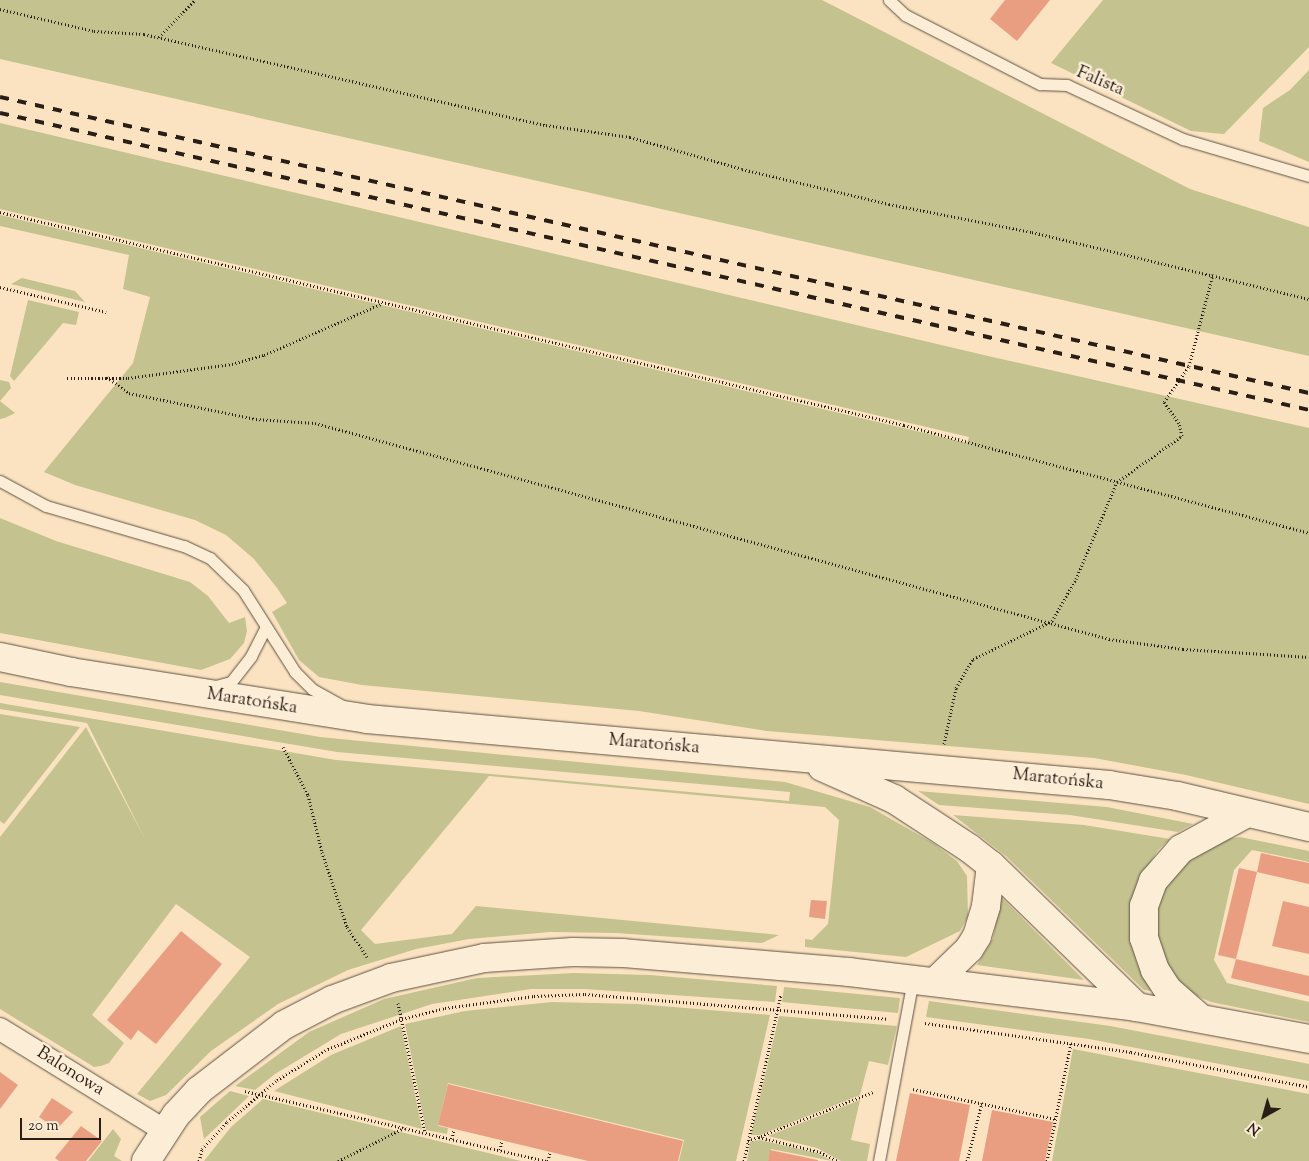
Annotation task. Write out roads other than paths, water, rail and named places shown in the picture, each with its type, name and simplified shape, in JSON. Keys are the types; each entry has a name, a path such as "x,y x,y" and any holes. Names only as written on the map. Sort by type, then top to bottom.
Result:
{"street":[{"name":"Maratońska","path":"0,657 192,692 367,719 1117,786 1247,812 1309,827"},
{"path":"795,757 894,799 990,865 1137,1007"},
{"path":"1199,1017 1168,990 1150,959 1142,924 1144,906 1154,881 1176,854 1193,841 1247,812"},
{"path":"924,980 970,949 977,936 986,906 990,865"},
{"path":"146,1161 164,1131 206,1083 272,1032 332,1000 388,979 448,963 573,952 697,958 924,980 1137,1007 1199,1017 1309,1039"},
{"name":"Balonowa","path":"0,1029 164,1131"}],"lane":[{"name":"Falista","path":"889,0 905,15 1040,84 1067,86 1183,139 1309,176"},
{"path":"0,481 46,506 184,546 210,558 243,590 286,661 312,689 367,719"},
{"path":"192,692 231,682 251,656 265,628"},
{"path":"879,1161 906,1020 924,980"}],"railway":[{"path":"0,97 1309,393"},
{"path":"0,113 1309,410"}]}
